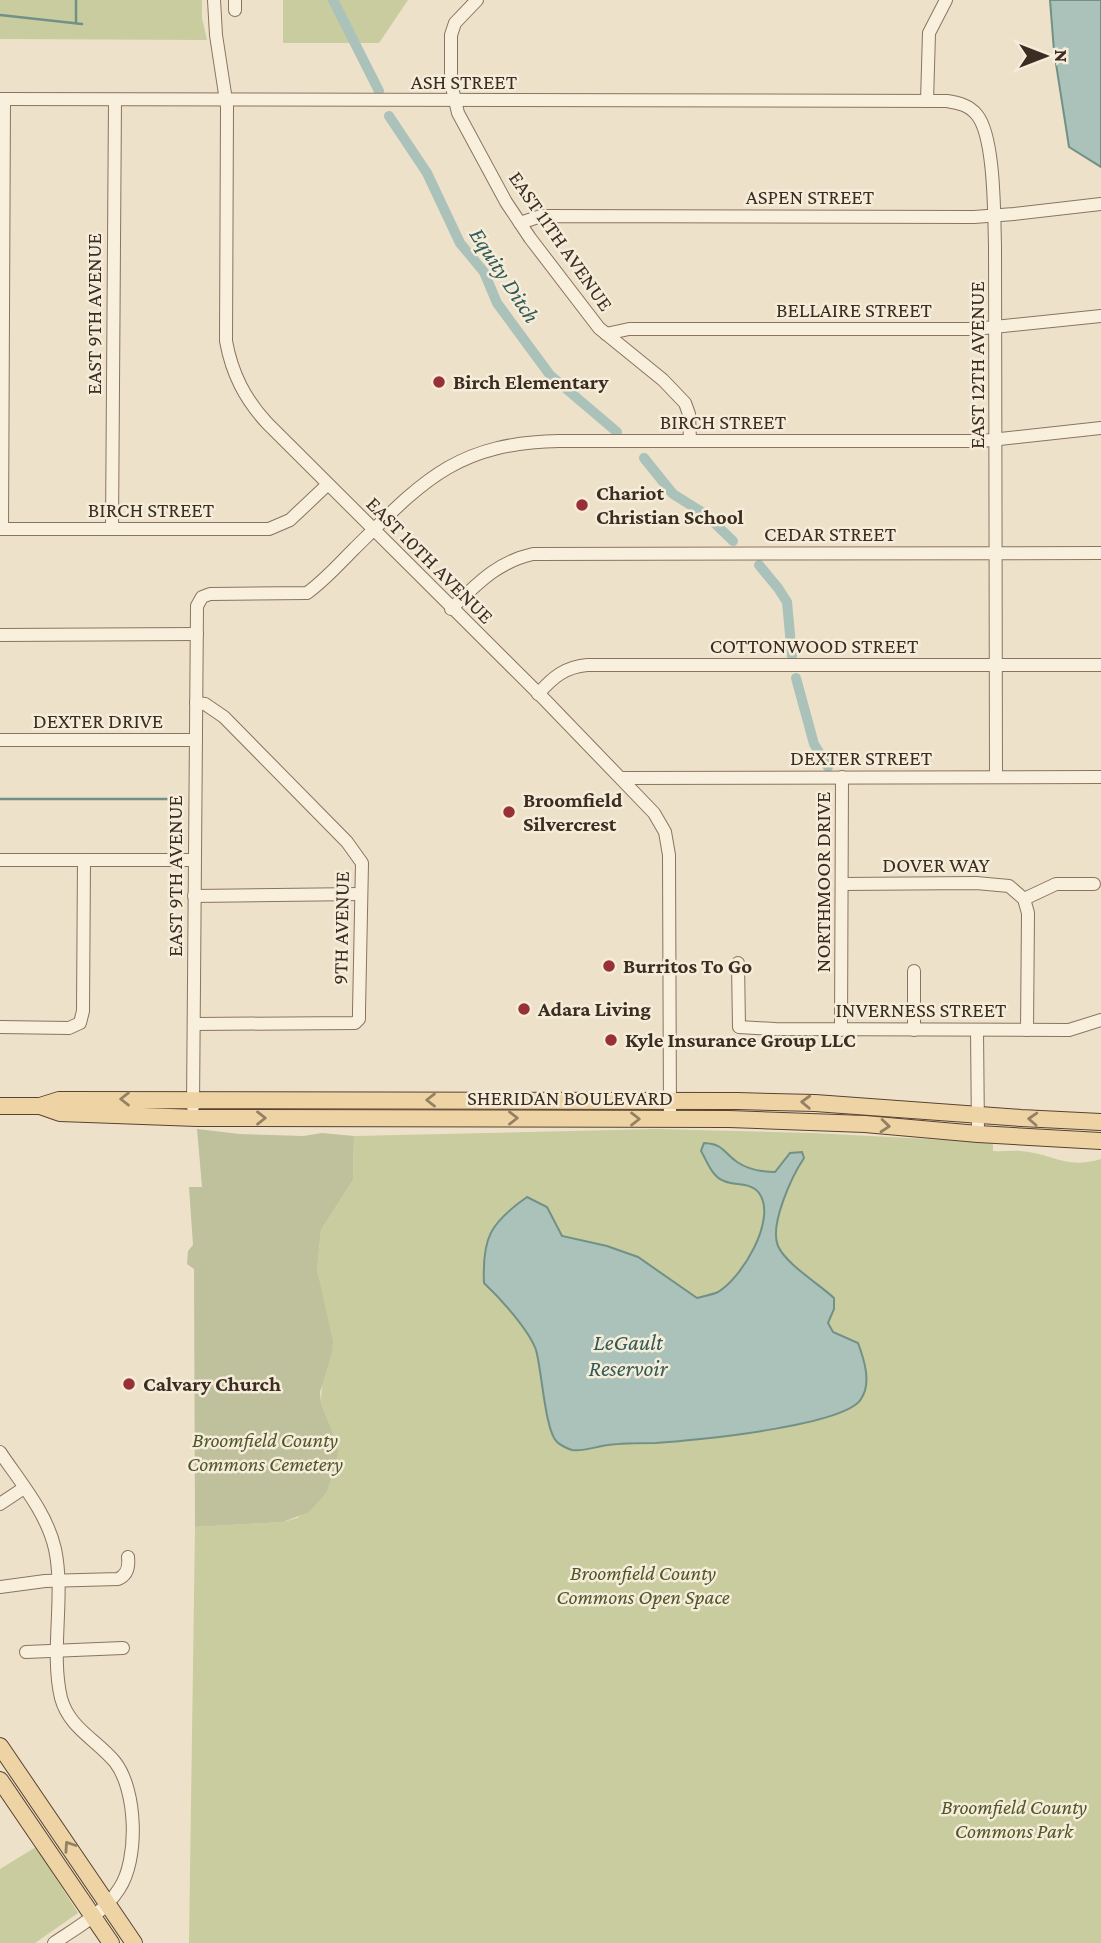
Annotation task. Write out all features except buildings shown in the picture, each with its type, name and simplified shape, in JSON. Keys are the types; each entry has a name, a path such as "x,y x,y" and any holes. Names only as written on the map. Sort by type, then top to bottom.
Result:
{"main road":[{"name":"SHERIDAN BOULEVARD","path":"0,1106 40,1106 59,1100 193,1099 815,1102 1101,1122"},
{"name":"SHERIDAN BOULEVARD","path":"40,1106 60,1113 193,1118 796,1121 1101,1141"},
{"path":"0,1746 134,1943"},
{"path":"0,1780 111,1943"}],"street":[{"name":"EAST 10TH AVENUE","path":"214,0 216,35 226,100 226,315 229,359 241,388 256,411 654,813 667,839 670,1119"},
{"name":"EAST 11TH AVENUE","path":"477,0 460,17 451,36 451,83 454,102 465,129 520,223 606,334 680,397 690,414 690,441"},
{"path":"928,101 929,33 946,0"},
{"name":"ASH STREET","path":"2,99 928,101"},
{"path":"1,528 2,99"},
{"name":"EAST 9TH AVENUE","path":"112,529 115,100"},
{"name":"EAST 12TH AVENUE","path":"928,101 964,105 980,119 989,153 994,216 996,327 996,777"},
{"name":"ASPEN STREET","path":"520,223 541,216 994,216 1101,204"},
{"name":"BELLAIRE STREET","path":"606,334 628,329 996,327 1101,316"},
{"name":"BIRCH STREET","path":"197,635 197,606 202,597 210,594 307,593 432,477 466,458 493,448 536,442 996,440 1101,428"},
{"name":"BIRCH STREET","path":"1,528 269,529 290,520 327,485"},
{"name":"CEDAR STREET","path":"452,608 498,566 509,560 533,554 1101,553"},
{"path":"0,635 197,635"},
{"name":"EAST 9TH AVENUE","path":"193,1118 197,635"},
{"name":"COTTONWOOD STREET","path":"538,694 560,673 574,666 587,665 1101,665"},
{"name":"9TH AVENUE","path":"194,1024 355,1023 359,1019 362,863 347,842 224,717 205,704 196,703"},
{"name":"DEXTER DRIVE","path":"0,740 195,740"},
{"name":"NORTHMOOR DRIVE","path":"841,1030 842,777"},
{"name":"DEXTER STREET","path":"621,778 1101,777"},
{"path":"0,860 194,860"},
{"path":"0,1027 69,1028 80,1023 83,1011 84,860"},
{"name":"DOVER WAY","path":"842,884 999,884 1016,889 1024,899"},
{"path":"1027,1030 1028,913 1024,899 1056,884 1094,884"},
{"path":"194,896 361,894"},
{"name":"INVERNESS STREET","path":"738,963 739,1027 1069,1030 1101,1020"},
{"path":"914,971 914,1030"},
{"path":"977,1030 978,1134"},
{"path":"0,1452 49,1530 55,1550 60,1690 65,1708 75,1725 125,1766 130,1800 131,1854 124,1881 93,1916 54,1943"},
{"path":"0,1504 23,1488"},
{"path":"0,1587 58,1580 121,1578 129,1568 128,1557"},
{"path":"26,1652 123,1647"}],"green space":[{"path":"0,0 202,0 202,18 207,40 0,39"},
{"path":"283,0 408,0 379,43 283,43"},
{"name":"Broomfield County Commons Cemetery","path":"197,1129 240,1134 303,1136 322,1133 354,1136 353,1180 321,1230 317,1270 333,1341 320,1392 321,1403 338,1451 336,1466 327,1492 309,1512 283,1522 195,1527 194,1269 187,1264 188,1251 193,1245 189,1187 202,1187"},
{"name":"Broomfield County Commons Open Space","path":"657,1129 813,1133 985,1142 993,1143 993,1151 1031,1152 1068,1162 1101,1159 1101,1943 189,1943 195,1527 283,1522 297,1518 327,1492 336,1466 335,1438 321,1403 322,1381 332,1353 317,1270 321,1230 353,1180 354,1136"},
{"path":"36,1847 78,1913 35,1943 0,1943 0,1869"}],"water":[{"path":"1050,0 1101,0 1101,167 1069,147 1054,51"},
{"name":"LeGault Reservoir","path":"704,1143 720,1147 746,1167 765,1172 775,1172 790,1153 802,1152 804,1158 788,1188 779,1214 776,1237 778,1246 795,1267 834,1298 834,1309 828,1323 833,1332 858,1343 866,1371 864,1393 849,1409 827,1417 766,1430 674,1442 614,1444 580,1450 566,1448 553,1436 536,1350 527,1333 484,1283 485,1254 491,1233 504,1215 527,1197 547,1207 562,1236 607,1246 638,1257 697,1298 716,1293 737,1275 746,1262 760,1232 764,1204 759,1193 752,1187 728,1182 716,1176 701,1151"}],"waterway":[{"path":"76,0 76,23"},
{"name":"Equity Ditch","path":"333,0 379,91"},
{"path":"0,15 82,24"},
{"name":"Equity Ditch","path":"389,116 427,173 460,243 484,272 497,303 550,375 617,432"},
{"name":"Equity Ditch","path":"644,458 673,494 705,514 733,541"},
{"name":"Equity Ditch","path":"759,565 787,602 792,656"},
{"name":"Equity Ditch","path":"796,678 814,744 828,767"},
{"path":"0,799 183,799"}],"place":[{"name":"Birch Elementary","path":"439,382"},
{"name":"Chariot Christian School","path":"582,505"},
{"name":"Broomfield Silvercrest","path":"509,812"},
{"name":"Burritos To Go","path":"609,966"},
{"name":"Adara Living","path":"524,1009"},
{"name":"Kyle Insurance Group LLC","path":"611,1040"},
{"name":"Calvary Church","path":"129,1384"}],"park label":[{"name":"Broomfield County Commons Park","path":"1014,1819"}]}
